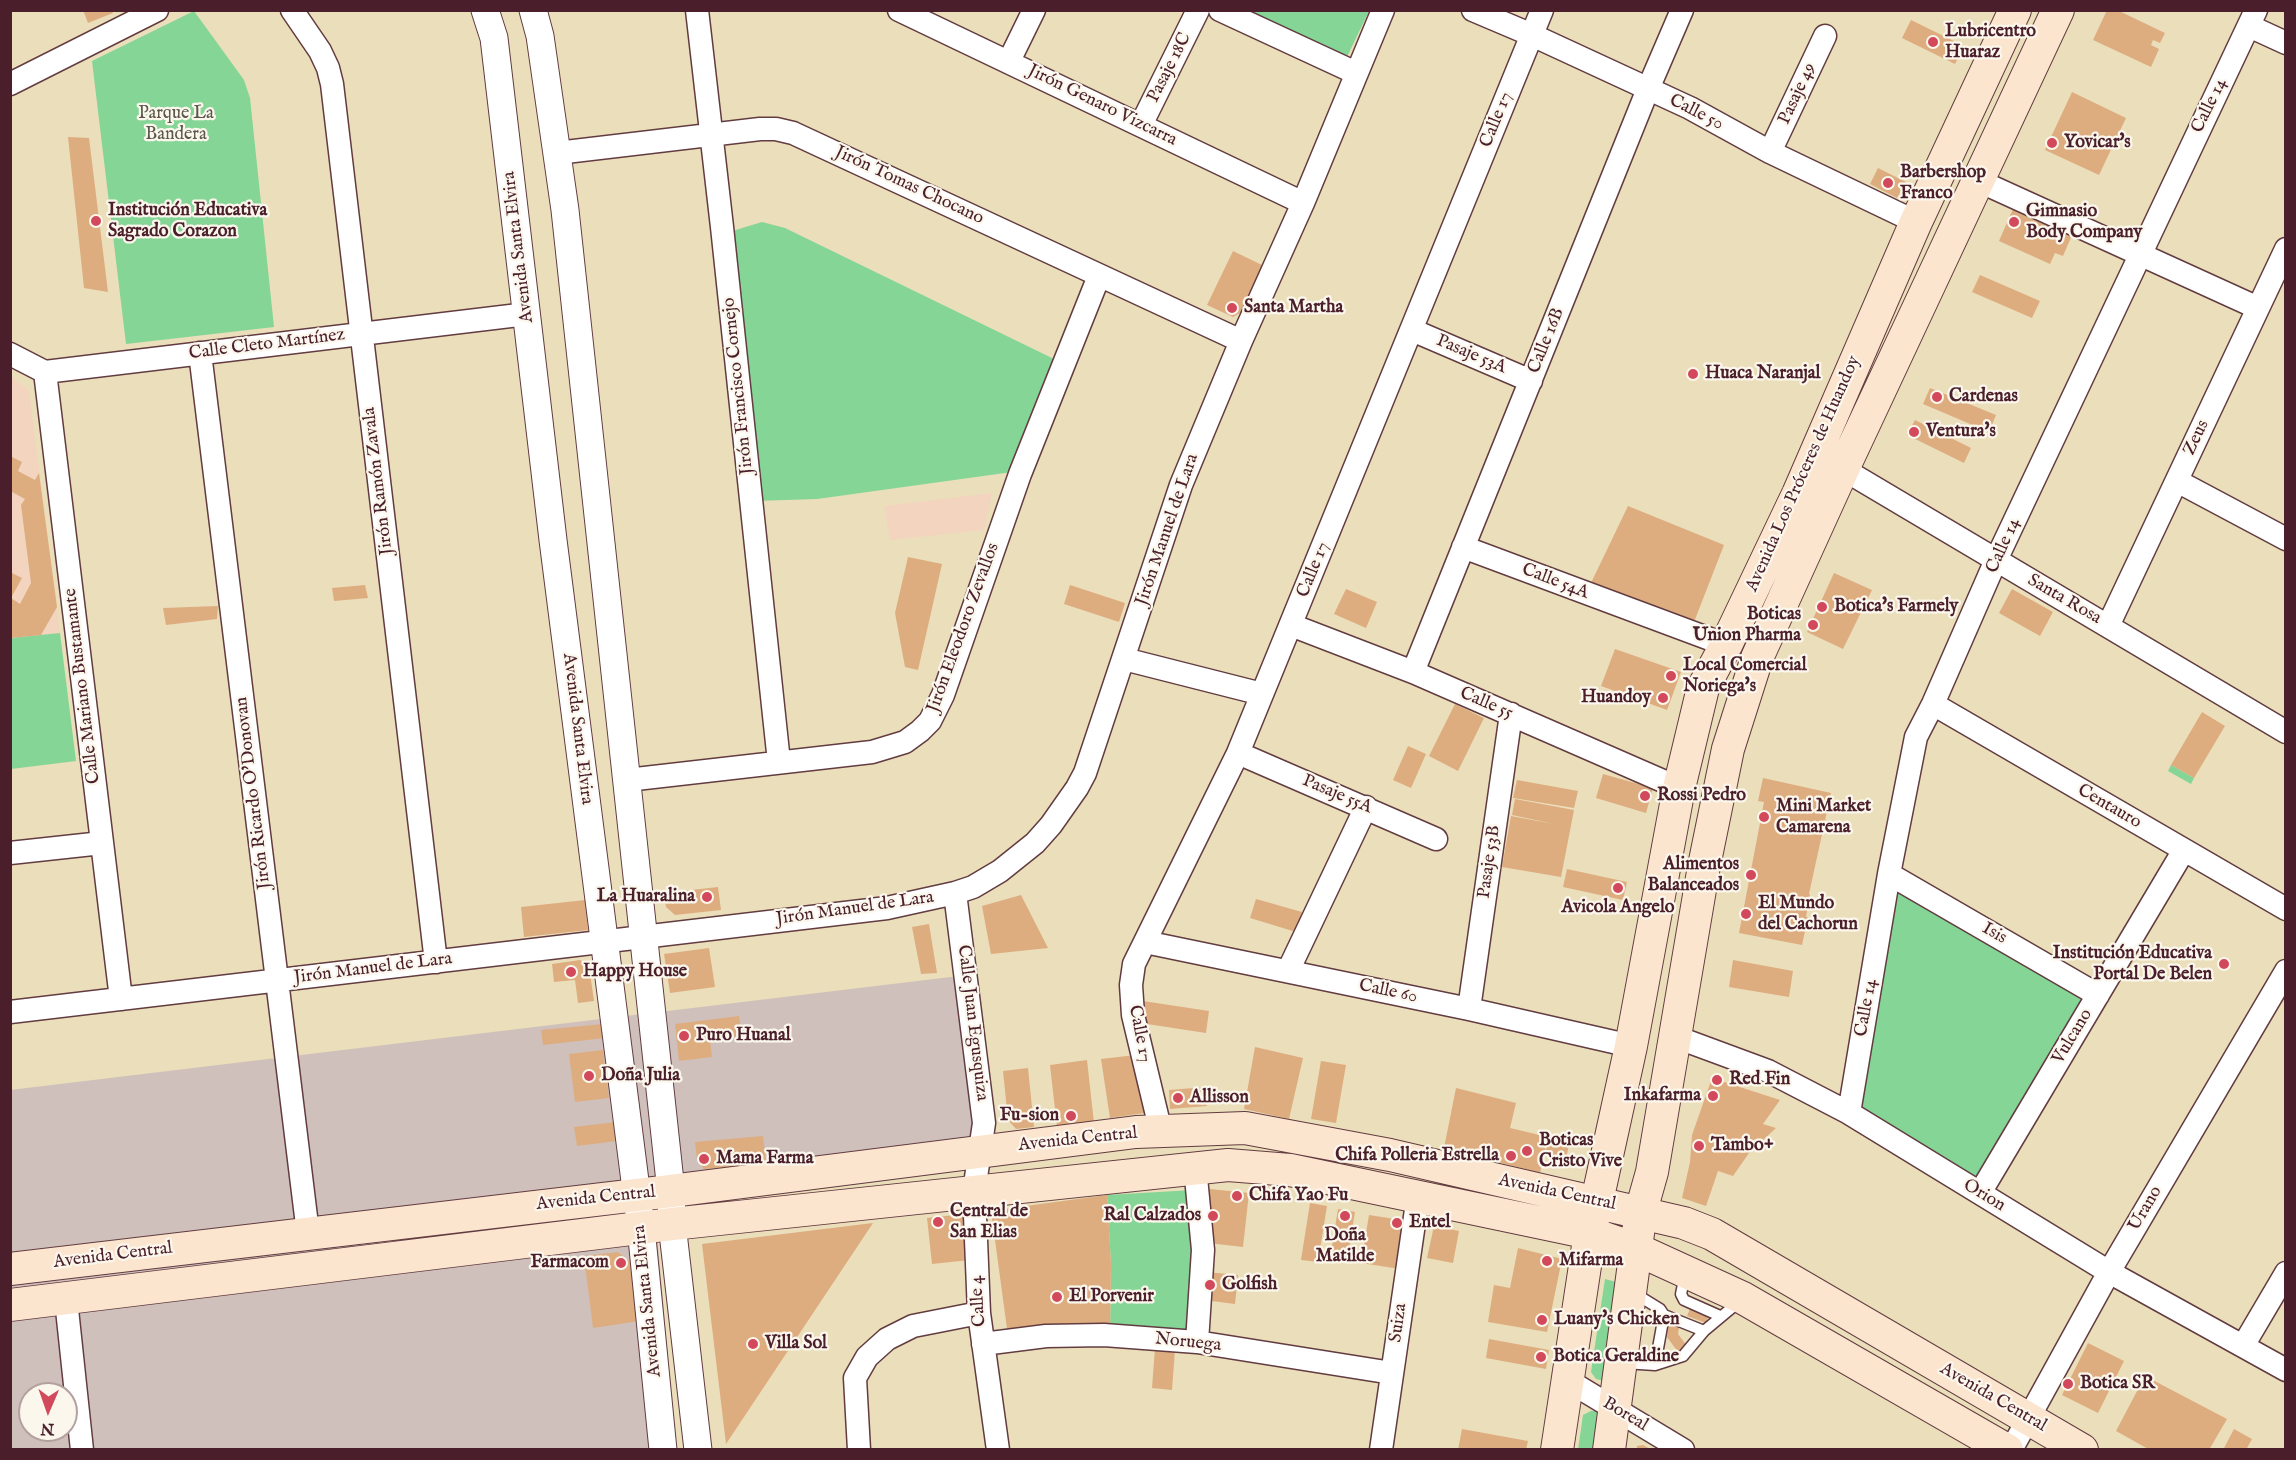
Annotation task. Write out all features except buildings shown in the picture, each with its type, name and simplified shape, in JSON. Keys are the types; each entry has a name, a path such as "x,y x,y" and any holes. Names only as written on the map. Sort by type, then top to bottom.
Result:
{"main road":[{"name":"Avenida Los Próceres de Huandoy","path":"1557,1449 1593,1218 1631,1046 1679,788 1703,688 1798,494 1916,222 2015,10"},
{"name":"Avenida Los Próceres de Huandoy","path":"1609,1449 1641,1211 1652,1172 1704,866 1728,749 1757,658 2058,10"},
{"name":"Avenida Central","path":"10,1269 671,1191 1136,1132 1245,1128 1390,1155 1593,1218 1636,1249 1686,1272 1731,1307 2009,1449"},
{"name":"Avenida Central","path":"10,1305 66,1300 672,1224 1228,1165 1290,1170 1418,1196 1593,1218 1641,1211 1684,1223 1712,1234 2082,1449"}],"street":[{"path":"10,84 158,10"},
{"name":"Jirón Ramón Zavala","path":"292,10 320,51 332,84 436,962"},
{"name":"Avenida Santa Elvira","path":"485,10 494,38 641,1228 663,1449"},
{"name":"Avenida Santa Elvira","path":"533,10 540,36 557,153 698,1449"},
{"name":"Jirón Francisco Cornejo","path":"697,10 779,762"},
{"name":"Jirón Genaro Vizcarra","path":"899,10 1303,202"},
{"path":"1009,61 1034,10"},
{"name":"Pasaje 18C","path":"1141,125 1198,10"},
{"path":"1220,10 1356,73"},
{"name":"Jirón Manuel de Lara","path":"10,1012 886,908 955,894 985,881 1019,856 1052,825 1085,773 1181,485 1383,10"},
{"name":"Calle 50","path":"1473,10 1690,108 1770,152 1916,222"},
{"name":"Calle 17","path":"1161,1132 1133,1015 1131,985 1134,964 1238,753 1542,10"},
{"name":"Calle 16B","path":"1413,672 1682,10"},
{"path":"2253,18 2286,43"},
{"name":"Calle 14","path":"1849,1113 1889,874 1916,737 2139,254 2253,18"},
{"name":"Pasaje 49","path":"1770,152 1825,36"},
{"name":"Jirón Tomas Chocano","path":"557,153 760,129 776,129 793,133 1241,341"},
{"path":"1979,181 2258,308"},
{"name":"Zeus","path":"2108,626 2286,249"},
{"name":"Jirón Eleodoro Zevallos","path":"627,780 872,752 905,742 930,721 943,695 1020,474 1099,276"},
{"name":"Calle Cleto Martínez","path":"45,372 527,314"},
{"name":"Pasaje 53A","path":"1412,330 1531,381"},
{"name":"Jirón Ricardo O'Donovan","path":"200,353 308,1233"},
{"path":"10,354 45,372"},
{"name":"Calle Mariano Bustamante","path":"45,372 122,999"},
{"name":"Santa Rosa","path":"1843,469 2286,732"},
{"path":"2177,481 2286,539"},
{"name":"Calle 54A","path":"1463,548 1726,645"},
{"name":"Calle 55","path":"1291,625 1413,672 1679,788"},
{"path":"1124,658 1262,694"},
{"name":"Centauro","path":"1933,704 2286,909"},
{"name":"Pasaje 53B","path":"1469,1009 1511,714"},
{"name":"Pasaje 55A","path":"1238,753 1436,838"},
{"path":"1288,971 1366,807"},
{"path":"10,853 102,843"},
{"name":"Vulcano","path":"1980,1193 2184,850"},
{"name":"Isis","path":"1889,874 2098,995"},
{"name":"Calle Juan Egusquiza","path":"955,894 984,1123 981,1152"},
{"name":"Calle 60","path":"1145,942 1469,1009 1631,1046"},
{"name":"Urano","path":"2009,1449 2109,1272 2286,971"},
{"name":"Orion","path":"1676,1037 1768,1071 1849,1113 2109,1272 2286,1370"},
{"name":"Calle 4","path":"981,1152 974,1191 979,1313 998,1449"},
{"path":"1195,1167 1203,1250 1197,1342"},
{"name":"Suiza","path":"1381,1449 1418,1196"},
{"path":"2243,1346 2286,1273"},
{"path":"66,1300 82,1449"},
{"path":"859,1449 855,1378 867,1357 887,1339 913,1326 979,1313"},
{"name":"Noruega","path":"983,1344 1046,1336 1104,1335 1197,1342 1392,1373"},
{"name":"Boreal","path":"1567,1380 1683,1449"}],"lane":[{"path":"1630,1291 1660,1309 1664,1315 1704,1331"},
{"path":"1620,1363 1655,1365 1683,1356 1704,1331 1731,1307"},
{"path":"1655,1365 1664,1315"}],"shaded area":[{"path":"10,375 29,391 60,633 11,638"},
{"path":"992,493 984,530 890,540 884,506"},
{"path":"959,976 975,1130 960,1171 655,1210 676,1449 11,1450 10,1090"}],"green space":[{"name":"Parque La Bandera","path":"194,11 244,80 250,98 274,327 126,344 92,61"},
{"path":"1237,11 1369,11 1346,59"},
{"path":"762,222 785,228 1056,360 1012,472 817,499 754,501 729,232"},
{"path":"60,633 76,761 11,769 10,638"},
{"path":"2171,765 2194,778 2191,784 2168,771"},
{"path":"1899,888 2086,999 1978,1181 1859,1109"},
{"path":"1193,1190 1192,1337 1110,1334 1111,1264 1107,1195"},
{"path":"1605,1279 1627,1285 1604,1381 1596,1379 1591,1372"},
{"path":"1591,1411 1601,1411 1603,1449 1578,1450 1583,1415"}],"place":[{"name":"Lubricentro Huaraz","path":"1933,42"},
{"name":"Yovicar's","path":"2052,143"},
{"name":"Barbershop Franco","path":"1888,183"},
{"name":"Institución Educativa Sagrado Corazon","path":"96,221"},
{"name":"Gimnasio Body Company","path":"2014,222"},
{"name":"Santa Martha","path":"1232,308"},
{"name":"Huaca Naranjal","path":"1693,374"},
{"name":"Cardenas","path":"1937,397"},
{"name":"Ventura's","path":"1914,432"},
{"name":"Botica's Farmely","path":"1822,607"},
{"name":"Boticas Union Pharma","path":"1813,625"},
{"name":"Local Comercial Noriega's","path":"1671,676"},
{"name":"Huandoy","path":"1663,698"},
{"name":"Rossi Pedro","path":"1645,796"},
{"name":"Mini Market Camarena","path":"1764,817"},
{"name":"Alimentos Balanceados","path":"1751,875"},
{"name":"Avicola Angelo","path":"1618,888"},
{"name":"La Huaralina","path":"707,897"},
{"name":"El Mundo del Cachorun","path":"1746,914"},
{"name":"Institución Educativa Portal De Belen","path":"2224,964"},
{"name":"Happy House","path":"571,972"},
{"name":"Puro Huanal","path":"684,1036"},
{"name":"Doña Julia","path":"589,1076"},
{"name":"Red Fin","path":"1717,1080"},
{"name":"Inkafarma","path":"1713,1096"},
{"name":"Allisson","path":"1178,1098"},
{"name":"Fu-sion","path":"1071,1116"},
{"name":"Tambo+","path":"1699,1146"},
{"name":"Boticas Cristo Vive","path":"1527,1151"},
{"name":"Chifa Polleria Estrella","path":"1511,1156"},
{"name":"Mama Farma","path":"704,1159"},
{"name":"Chifa Yao Fu","path":"1237,1196"},
{"name":"Ral Calzados","path":"1213,1216"},
{"name":"Doña Matilde","path":"1345,1216"},
{"name":"Central de San Elias","path":"938,1222"},
{"name":"Entel","path":"1397,1223"},
{"name":"Mifarma","path":"1547,1261"},
{"name":"Farmacom","path":"621,1263"},
{"name":"Golfish","path":"1210,1285"},
{"name":"El Porvenir","path":"1057,1297"},
{"name":"Luany's Chicken","path":"1542,1320"},
{"name":"Villa Sol","path":"753,1344"},
{"name":"Botica Geraldine","path":"1541,1357"},
{"name":"Botica SR","path":"2068,1384"}]}
